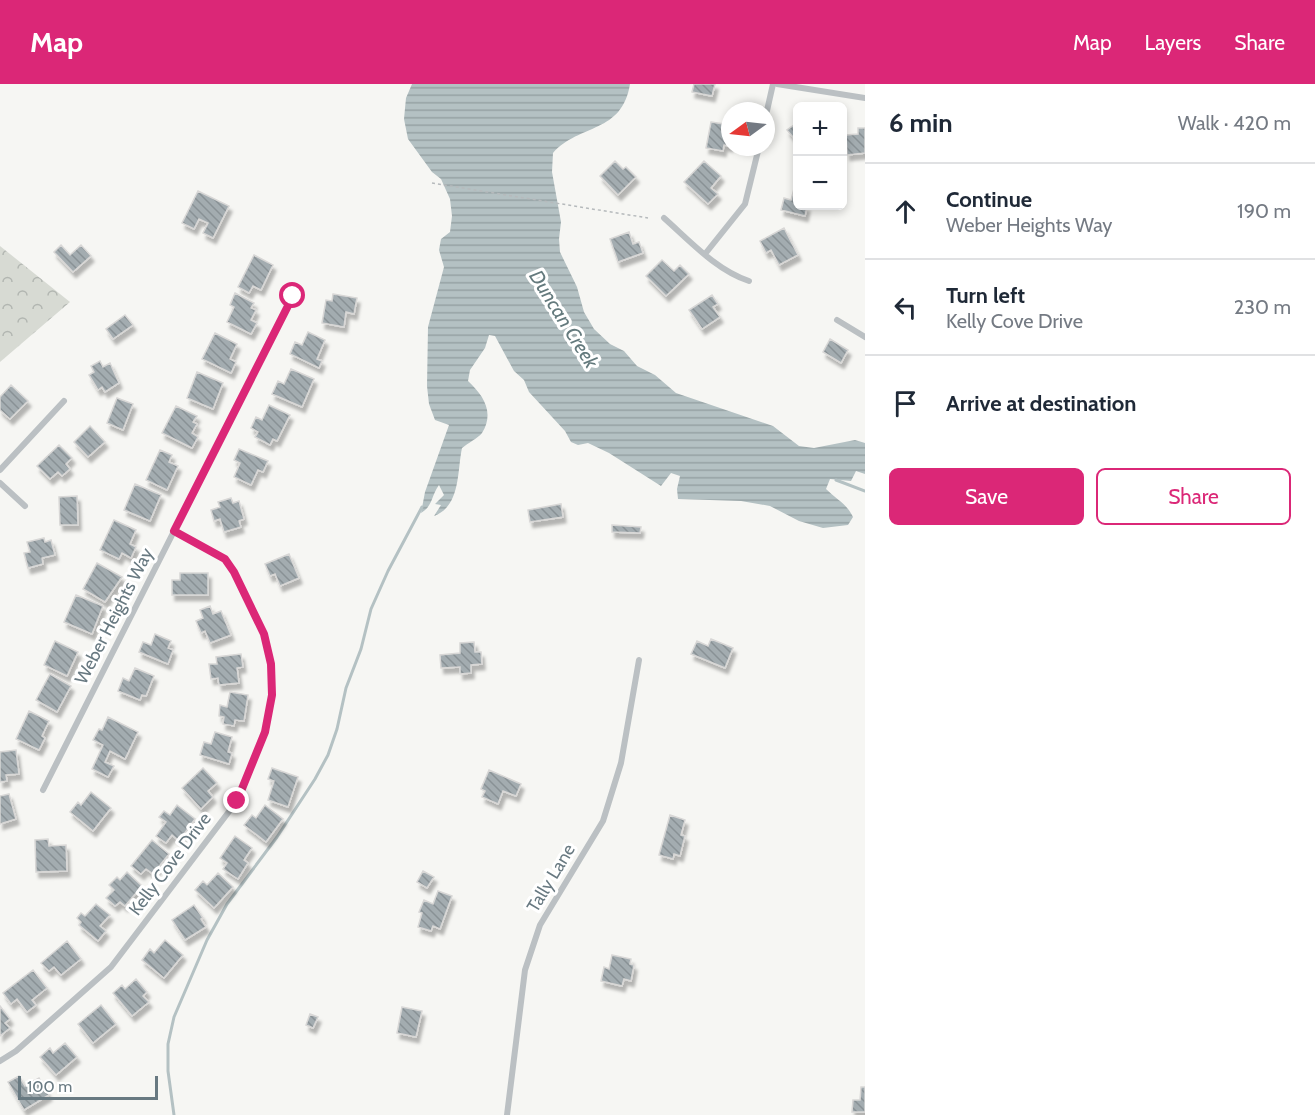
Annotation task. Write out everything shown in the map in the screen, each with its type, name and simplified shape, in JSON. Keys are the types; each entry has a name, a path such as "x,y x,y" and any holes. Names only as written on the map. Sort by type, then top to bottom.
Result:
{"street":[{"path":"770,102 775,84 865,99"},
{"path":"705,254 745,204 757,156"},
{"path":"664,218 734,276 749,281"},
{"name":"Weber Heights Way","path":"43,790 293,296"},
{"path":"837,320 865,337"},
{"path":"0,470 64,401"},
{"path":"0,483 25,506"},
{"name":"Kelly Cove Drive","path":"0,1061 16,1051 111,967 237,801 265,732 272,695 271,664 264,634 234,572 225,559 174,531"},
{"name":"Tally Lane","path":"507,1115 525,970 540,925 603,821 621,763 639,660"}],"path":[{"path":"432,183 648,218"}],"green space":[{"path":"0,246 70,302 0,362"}],"water":[{"path":"412,84 630,84 626,100 618,112 599,126 564,143 553,153 552,172 561,222 560,252 577,287 584,312 594,329 610,344 624,351 637,366 655,375 676,393 773,426 799,446 814,448 855,440 865,443 865,474 856,471 851,481 830,479 826,489 851,512 853,517 848,525 823,528 799,521 770,506 741,501 678,499 677,489 680,476 671,473 661,486 609,453 588,443 578,445 571,442 565,431 529,392 524,380 514,371 495,336 489,335 485,348 470,370 468,381 486,404 486,425 480,435 462,448 456,487 449,504 434,516 441,505 435,504 444,495 439,485 430,504 421,513 425,492 449,425 435,420 429,404 427,386 428,327 444,267 439,250 441,239 450,232 452,216 450,199 441,179 432,172 408,139 404,119 406,98"}],"building":[{"path":"694,84 715,84 712,96 692,92"},
{"path":"711,122 721,124 721,151 706,148"},
{"path":"793,126 793,137 787,130"},
{"path":"858,128 865,128 865,153 847,155 847,135 858,134"},
{"path":"615,161 623,169 626,167 636,177 618,195 600,176"},
{"path":"704,161 721,176 711,188 718,194 708,204 684,182"},
{"path":"198,191 229,206 213,238 203,233 208,223 199,219 194,229 182,223"},
{"path":"793,192 793,210 806,210 805,216 781,210 784,198 791,200"},
{"path":"784,228 798,255 779,265 771,250 766,253 760,241"},
{"path":"629,232 633,244 639,242 643,253 618,262 610,239"},
{"path":"61,245 70,255 81,245 91,256 73,272 54,252"},
{"path":"254,255 273,265 261,290 253,286 249,293 238,287"},
{"path":"662,260 674,271 680,265 689,274 666,296 646,276"},
{"path":"235,293 254,303 251,308 256,310 251,320 257,323 251,334 227,322 234,307 230,305"},
{"path":"333,294 357,298 354,314 346,312 344,327 322,323 326,300 332,301"},
{"path":"712,295 718,304 713,307 720,317 702,329 689,310"},
{"path":"125,315 133,325 113,339 106,329"},
{"path":"308,332 325,340 317,359 322,361 319,368 290,354 295,342 302,345"},
{"path":"215,333 237,344 230,359 236,362 231,373 202,359"},
{"path":"830,339 848,350 841,363 823,352"},
{"path":"100,361 103,367 110,363 119,383 105,392 102,387 98,390 89,375 94,372 91,366"},
{"path":"291,369 314,379 302,407 272,394 278,381 284,384"},
{"path":"197,372 223,383 213,409 187,398"},
{"path":"11,385 28,401 10,419 0,410 0,397"},
{"path":"117,398 133,404 123,430 107,423"},
{"path":"269,405 290,415 277,441 273,439 270,445 255,437 258,432 251,428 256,417 262,420"},
{"path":"176,406 197,416 193,422 197,424 192,433 198,437 192,448 162,433"},
{"path":"90,426 105,442 88,457 74,442"},
{"path":"59,445 72,458 66,464 70,469 62,476 58,472 50,479 37,466"},
{"path":"239,449 268,461 263,472 258,470 251,485 234,477 240,463 234,460"},
{"path":"160,450 172,455 169,462 178,466 167,490 146,480"},
{"path":"135,484 161,495 150,521 124,510"},
{"path":"77,496 78,525 60,525 59,497"},
{"path":"231,498 233,503 239,501 244,519 239,521 241,527 224,532 220,519 214,521 211,510 220,507 218,502"},
{"path":"561,504 563,517 530,522 528,510"},
{"path":"114,520 136,530 130,544 136,547 131,558 122,553 119,559 100,550"},
{"path":"612,525 641,527 640,533 612,532"},
{"path":"44,538 45,542 51,540 55,555 42,558 43,564 28,568 24,553 30,552 27,542"},
{"path":"289,554 299,578 280,586 275,574 270,576 265,564"},
{"path":"97,563 122,577 105,602 83,589"},
{"path":"180,573 208,573 208,595 172,595 172,580 180,580"},
{"path":"76,595 103,606 92,634 64,622"},
{"path":"210,606 213,614 221,611 231,635 210,643 205,631 201,633 196,621 203,618 200,610"},
{"path":"155,634 171,641 168,648 173,650 168,664 139,652 143,642 151,645"},
{"path":"711,639 733,648 725,668 691,654 697,641 708,646"},
{"path":"55,641 78,652 67,676 44,665"},
{"path":"474,642 475,652 481,652 482,664 471,665 471,673 460,674 460,667 441,668 440,655 460,653 460,643"},
{"path":"241,654 243,667 237,668 239,683 219,685 218,678 211,679 209,664 217,664 216,657"},
{"path":"135,668 154,676 146,696 142,695 140,700 118,691 123,678 129,681"},
{"path":"50,674 71,686 57,712 36,700"},
{"path":"230,692 248,695 244,721 235,720 234,726 223,724 224,717 219,716 220,705 227,707"},
{"path":"29,711 49,721 39,750 16,739"},
{"path":"108,717 138,732 125,759 110,751 105,762 114,766 108,777 92,769 103,745 93,740 99,729 102,730"},
{"path":"215,732 232,737 228,752 232,753 229,764 200,755 204,742 211,744"},
{"path":"16,750 19,774 6,775 7,781 0,782 0,752"},
{"path":"203,768 217,783 208,791 213,797 201,809 182,788"},
{"path":"272,768 298,777 288,807 268,800 274,781 268,779"},
{"path":"489,770 521,784 516,796 503,791 498,804 482,797 485,791 481,789"},
{"path":"91,792 111,808 93,831 70,812 78,802 81,805"},
{"path":"9,794 16,819 0,824 0,796"},
{"path":"177,805 195,819 179,841 172,835 166,843 156,836 166,822 159,817 164,811 170,815"},
{"path":"265,805 283,819 266,842 244,825 252,815 256,818"},
{"path":"670,815 685,820 681,835 685,836 680,856 674,854 673,859 659,855"},
{"path":"235,836 252,848 244,860 248,863 238,879 223,869 227,863 220,858"},
{"path":"48,839 49,846 66,845 67,871 36,872 35,840"},
{"path":"152,840 169,854 153,874 146,869 141,874 131,866"},
{"path":"423,871 434,877 427,888 417,882"},
{"path":"127,872 142,886 125,906 120,902 115,906 106,898 114,890 109,885 117,877 120,880"},
{"path":"218,873 233,887 214,908 195,890 203,881 207,885"},
{"path":"438,891 452,896 440,929 433,926 431,931 418,927 422,913 419,912 424,900 433,904"},
{"path":"96,904 110,915 100,926 106,931 98,941 79,925 81,922 77,918 81,913 85,916"},
{"path":"194,905 206,927 185,940 172,920"},
{"path":"165,940 183,955 164,978 142,960 150,949 154,953"},
{"path":"67,941 81,959 61,975 54,967 49,971 41,963"},
{"path":"612,955 631,959 630,964 634,965 631,981 624,979 622,986 601,981 604,967 609,969"},
{"path":"33,970 47,988 32,1000 36,1005 27,1012 17,999 11,1004 3,993"},
{"path":"136,979 147,992 143,996 149,1002 132,1016 113,993 122,985 125,989"},
{"path":"101,1005 116,1024 93,1043 78,1024"},
{"path":"0,1006 10,1019 5,1023 10,1028 0,1036"},
{"path":"402,1007 422,1011 416,1037 397,1033"},
{"path":"310,1014 318,1017 313,1028 306,1025"},
{"path":"65,1043 77,1057 56,1075 40,1057 50,1048 53,1053"},
{"path":"19,1076 25,1086 39,1078 49,1095 24,1110 8,1082"},
{"path":"861,1087 865,1087 865,1112 852,1112 853,1100 860,1100"}],"waterway":[{"name":"Duncan Creek","path":"836,480 865,491"},
{"path":"174,1115 168,1071 168,1044 174,1017 207,940 227,904 277,837 328,755 371,609 422,507"}],"route":[{"path":"237,801 265,732 272,695 271,664 264,634 234,572 225,559 174,531 293,296"}]}
